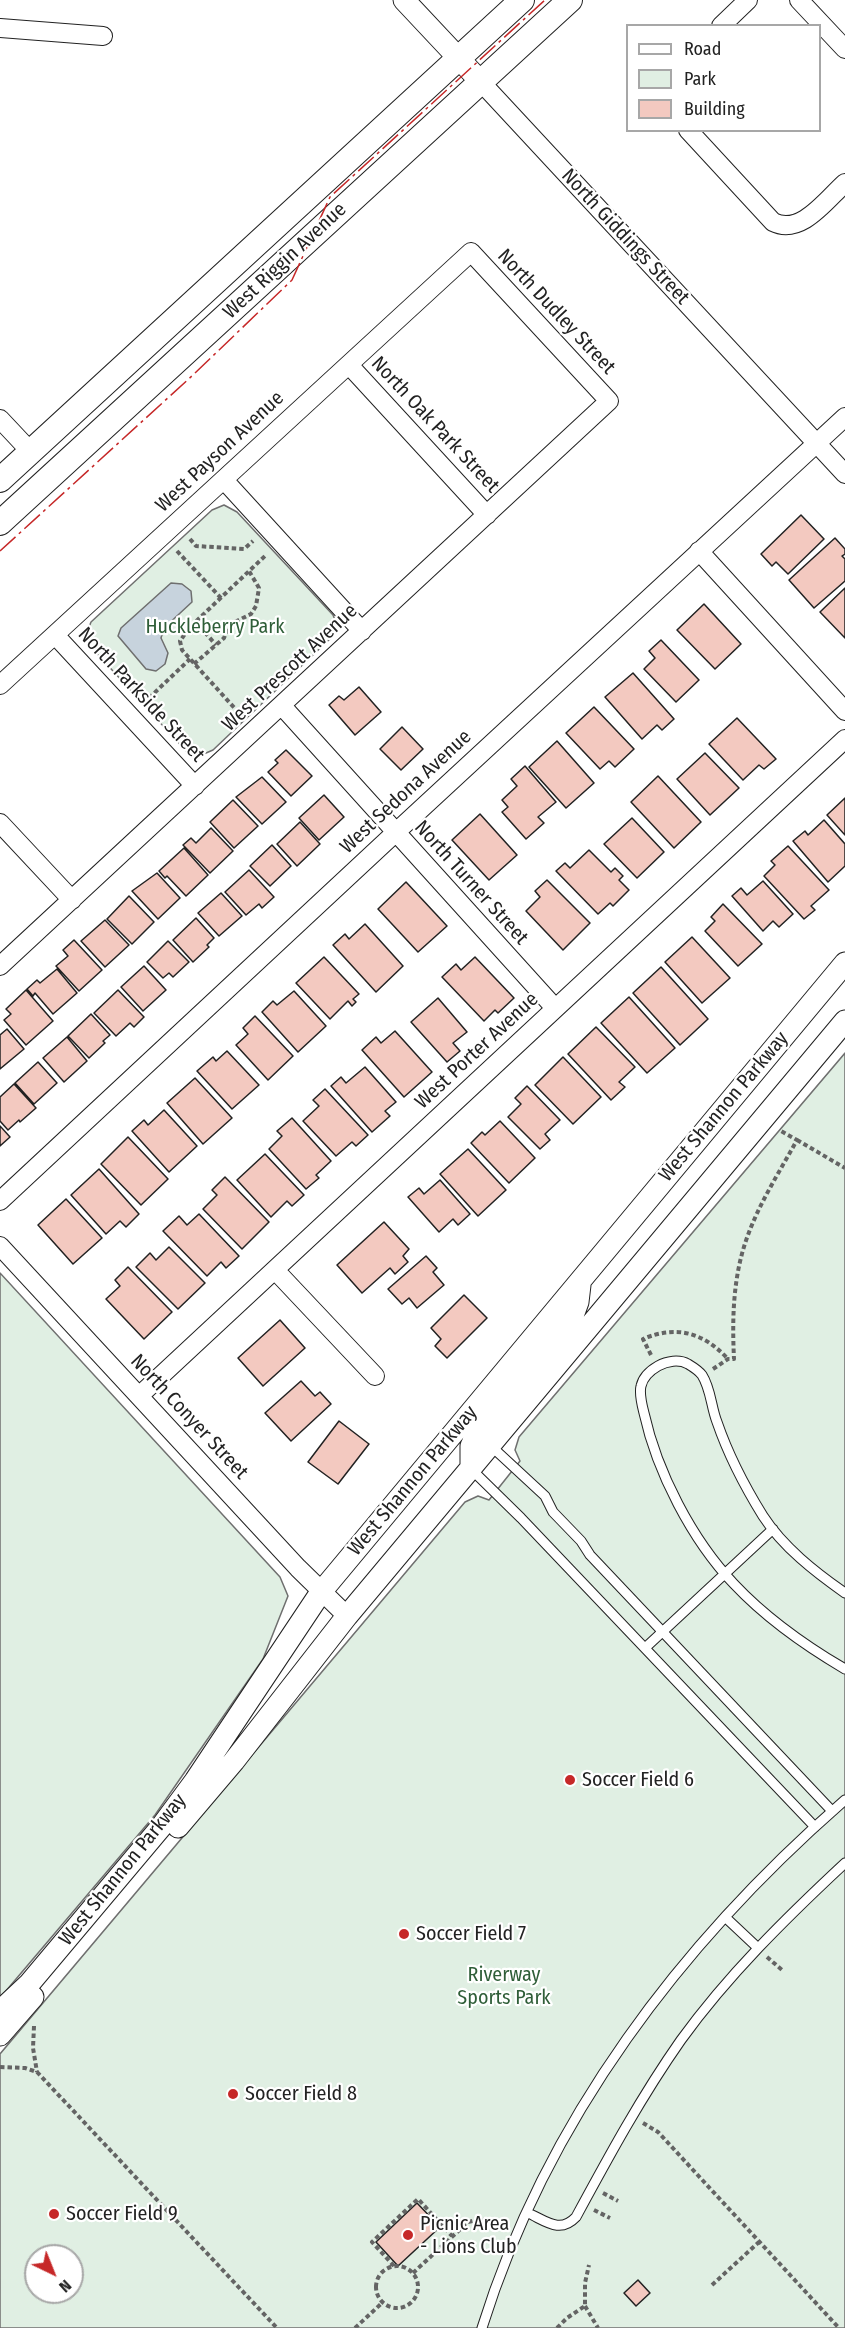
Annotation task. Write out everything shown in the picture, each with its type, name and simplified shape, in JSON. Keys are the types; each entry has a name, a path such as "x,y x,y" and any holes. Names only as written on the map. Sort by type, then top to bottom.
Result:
{"main road":[{"name":"West Riggin Avenue","path":"0,480 522,0"},
{"name":"West Riggin Avenue","path":"0,523 570,0"}],"street":[{"name":"North Giddings Street","path":"404,0 845,474"},
{"path":"723,24 748,0"},
{"path":"799,0 845,49"},
{"path":"0,28 103,36"},
{"path":"690,132 779,226 788,227 807,218 845,183"},
{"name":"West Payson Avenue","path":"0,685 471,252"},
{"name":"North Dudley Street","path":"471,252 609,401"},
{"name":"North Oak Park Street","path":"349,365 487,515"},
{"name":"West Prescott Avenue","path":"0,966 609,401"},
{"name":"West Sedona Avenue","path":"0,1201 845,417"},
{"path":"0,419 31,452"},
{"path":"224,480 362,631"},
{"path":"699,551 845,711"},
{"name":"North Parkside Street","path":"55,635 195,786"},
{"name":"North Turner Street","path":"282,706 555,1008"},
{"name":"West Porter Avenue","path":"139,1396 845,739"},
{"path":"0,823 72,900"},
{"name":"West Shannon Parkway","path":"0,2011 29,1984 161,1827 201,1773 321,1592 845,963"},
{"name":"West Shannon Parkway","path":"0,2035 234,1761 347,1616 845,1021"},
{"name":"North Conyer Street","path":"0,1246 321,1592 347,1616"},
{"path":"275,1270 375,1376"},
{"path":"471,1469 471,1446 482,1422 574,1313 578,1302 580,1282"}],"lane":[{"path":"845,1593 798,1556 764,1517 739,1472 717,1422 709,1388 702,1376 686,1362 667,1361 650,1370 641,1385 647,1427 657,1457 689,1525 724,1573 774,1621 799,1641 845,1669"},
{"path":"491,1446 544,1496 553,1512 581,1541 590,1555 832,1811"},
{"path":"471,1469 522,1518 815,1827"},
{"path":"645,1648 772,1528"},
{"path":"482,2328 492,2298 550,2164 612,2057 676,1972 724,1917 845,1800"},
{"path":"528,2213 558,2226 568,2225 576,2217 631,2116 682,2039 758,1948 845,1863"},
{"path":"724,1917 758,1948"}],"path":[{"path":"190,539 196,546 244,549 253,541"},
{"path":"177,551 221,598"},
{"path":"239,714 182,650 180,641 195,621 266,555"},
{"path":"194,664 224,638 233,623 251,614 256,606 259,588 249,572"},
{"path":"195,621 216,645"},
{"path":"149,698 190,659"},
{"path":"781,1131 845,1168"},
{"path":"702,1376 728,1359 734,1359 734,1295 748,1235 765,1196 797,1140"},
{"path":"657,1366 643,1340 656,1334 672,1331 688,1332 703,1338 717,1347 728,1359"},
{"path":"758,1948 782,1970"},
{"path":"34,2026 33,2048 37,2072"},
{"path":"0,2067 25,2068 37,2072 277,2328"},
{"path":"631,2116 658,2132 838,2328"},
{"path":"394,2266 372,2242 418,2199 452,2236"},
{"path":"413,2273 468,2222 481,2219 500,2224"},
{"path":"712,2285 759,2242"},
{"path":"589,2265 585,2283 585,2306 598,2328"},
{"path":"394,2266 403,2267 413,2273 419,2289 412,2302 401,2309 387,2307 382,2303 378,2297 376,2284 382,2272 394,2266"},
{"path":"355,2328 382,2303"},
{"path":"557,2328 585,2306"}],"green space":[{"name":"Huckleberry Park","path":"224,505 237,512 333,615 337,625 333,636 213,750 199,756 186,751 92,648 86,635 91,622 212,510"},
{"name":"Riverway Sports Park","path":"845,1053 845,2328 0,2328 0,2054 465,1502 478,1496 489,1500 520,1461 515,1450 519,1437"},
{"path":"0,1273 280,1577 288,1596 263,1659 155,1815 0,1998"}],"shaded area":[{"path":"171,583 182,584 191,591 192,602 164,628 161,638 168,653 165,664 156,671 146,669 118,636 121,628"}],"building":[{"path":"801,515 824,539 788,574 776,562 772,566 761,554"},
{"path":"835,538 845,549 845,554 842,556 845,559 845,581 814,608 789,580"},
{"path":"845,588 845,638 820,612"},
{"path":"704,604 741,644 715,669 677,630"},
{"path":"661,640 699,680 676,702 644,669 655,658 649,651"},
{"path":"633,673 674,719 662,730 657,725 642,739 605,697"},
{"path":"359,687 381,712 355,735 329,705 339,696 344,700"},
{"path":"594,707 634,749 615,767 609,761 600,769 566,733"},
{"path":"737,718 776,759 764,769 759,765 743,780 709,744"},
{"path":"402,727 423,749 401,770 380,749"},
{"path":"557,741 594,783 566,808 529,767"},
{"path":"286,750 312,776 291,796 268,772 278,763 275,760"},
{"path":"705,753 739,788 710,815 677,779"},
{"path":"525,766 556,802 538,817 544,823 526,839 502,812 508,807 502,800 517,786 511,779"},
{"path":"658,776 701,822 674,848 631,802"},
{"path":"262,777 286,802 262,824 236,797"},
{"path":"324,795 344,817 319,840 299,818"},
{"path":"845,798 845,835 827,815"},
{"path":"233,800 258,826 234,848 210,822"},
{"path":"480,814 517,855 489,880 452,840"},
{"path":"632,818 664,852 637,878 604,844"},
{"path":"824,820 845,844 845,866 828,882 793,841 805,831 808,835"},
{"path":"300,822 320,844 297,866 277,844"},
{"path":"211,828 233,851 210,873 183,845 191,838 196,843"},
{"path":"272,845 291,866 270,886 250,866"},
{"path":"788,846 829,890 811,906 815,910 804,919 764,876 775,865 771,861"},
{"path":"184,848 208,875 186,896 159,871"},
{"path":"589,850 611,872 615,868 623,876 619,880 629,890 613,906 610,903 598,914 556,871 565,863 570,868"},
{"path":"249,870 274,897 262,908 259,904 246,915 225,892"},
{"path":"157,873 180,898 158,919 132,891"},
{"path":"547,880 590,923 563,950 526,911 540,897 535,891"},
{"path":"763,881 793,914 779,927 773,921 763,931 732,896 741,888 747,895"},
{"path":"406,882 447,926 418,952 378,909"},
{"path":"221,893 242,916 219,936 198,913"},
{"path":"129,896 154,922 132,944 107,919"},
{"path":"723,904 762,944 738,966 705,931 715,921 711,917"},
{"path":"196,918 214,938 207,945 209,947 193,962 173,940"},
{"path":"105,920 129,945 105,967 81,941"},
{"path":"365,924 403,966 376,992 333,945 345,934 349,939"},
{"path":"692,937 730,978 702,1003 665,962"},
{"path":"74,940 102,970 79,991 56,966 68,956 63,950"},
{"path":"168,941 189,962 173,977 169,973 163,978 147,962"},
{"path":"324,957 359,994 353,999 356,1002 352,1006 348,1001 330,1019 296,983"},
{"path":"475,957 514,998 498,1013 495,1010 484,1021 442,977 456,964 461,970"},
{"path":"144,966 166,990 143,1011 121,987"},
{"path":"661,967 708,1019 680,1045 633,993"},
{"path":"57,969 77,993 53,1014 35,993 33,996 27,989 37,980 40,983"},
{"path":"26,990 53,1021 26,1045 4,1020 11,1014 6,1009"},
{"path":"118,990 144,1017 134,1027 130,1023 116,1036 94,1013"},
{"path":"294,991 326,1026 298,1052 262,1012 273,1001 277,1005"},
{"path":"629,997 675,1048 647,1073 601,1023"},
{"path":"438,998 467,1032 453,1043 460,1051 447,1062 411,1022"},
{"path":"91,1014 110,1035 89,1058 68,1036"},
{"path":"255,1016 293,1056 268,1080 236,1045 248,1034 243,1028"},
{"path":"596,1027 635,1067 619,1082 625,1087 611,1100 568,1054"},
{"path":"7,1029 24,1049 0,1069 0,1035"},
{"path":"395,1031 432,1072 404,1097 362,1050 376,1037 381,1043"},
{"path":"67,1037 87,1061 64,1082 43,1058"},
{"path":"227,1051 259,1085 232,1109 197,1071 213,1057 216,1061"},
{"path":"563,1057 601,1097 573,1124 535,1085"},
{"path":"38,1062 57,1083 34,1104 15,1083"},
{"path":"365,1067 396,1102 385,1111 390,1116 372,1132 331,1086 341,1077 346,1083"},
{"path":"195,1078 232,1118 203,1144 167,1103"},
{"path":"14,1084 36,1108 8,1130 0,1121 0,1097"},
{"path":"527,1086 560,1120 545,1134 550,1140 540,1149 508,1117 521,1104 515,1098"},
{"path":"325,1089 368,1135 356,1146 352,1142 336,1156 303,1121 319,1106 313,1100"},
{"path":"164,1110 197,1146 169,1172 132,1131 144,1120 148,1125"},
{"path":"292,1118 331,1161 316,1175 319,1178 306,1189 269,1149 282,1136 277,1131"},
{"path":"500,1121 535,1158 509,1183 471,1143 482,1132 485,1135"},
{"path":"0,1126 10,1137 0,1146"},
{"path":"128,1137 168,1179 141,1205 101,1164"},
{"path":"468,1149 506,1190 478,1216 440,1174"},
{"path":"265,1154 304,1195 292,1206 287,1201 271,1217 237,1180"},
{"path":"99,1169 139,1214 126,1227 120,1221 106,1234 71,1195"},
{"path":"225,1177 269,1222 242,1249 203,1209 217,1195 212,1190"},
{"path":"440,1180 470,1214 458,1225 453,1219 439,1232 408,1197 419,1188 424,1194"},
{"path":"66,1199 102,1238 73,1264 38,1225"},
{"path":"199,1214 239,1256 226,1268 221,1262 207,1276 163,1231 179,1216 187,1225"},
{"path":"384,1222 409,1249 403,1256 408,1262 395,1274 390,1268 362,1293 337,1265"},
{"path":"169,1247 205,1283 178,1309 136,1267 150,1253 156,1260"},
{"path":"426,1256 437,1268 433,1272 444,1285 417,1308 409,1298 402,1304 388,1289"},
{"path":"128,1267 172,1312 144,1339 106,1299 120,1286 115,1280"},
{"path":"464,1295 487,1318 447,1358 435,1346 441,1339 431,1328"},
{"path":"280,1320 305,1348 263,1386 238,1358"},
{"path":"301,1381 315,1396 320,1392 331,1404 291,1441 265,1413"},
{"path":"339,1421 369,1444 338,1484 308,1462"},
{"name":"Picnic Area - Lions Club","path":"417,2203 440,2227 398,2266 376,2242"},
{"path":"638,2280 650,2293 636,2306 624,2293"}],"power":[{"path":"0,551 193,375 292,280 330,197 545,0"}],"place":[{"name":"Soccer Field 6","path":"570,1780"},
{"name":"Soccer Field 7","path":"404,1934"},
{"name":"Soccer Field 8","path":"233,2094"},
{"name":"Soccer Field 9","path":"54,2214"},
{"name":"Picnic Area - Lions Club","path":"408,2235"}]}
